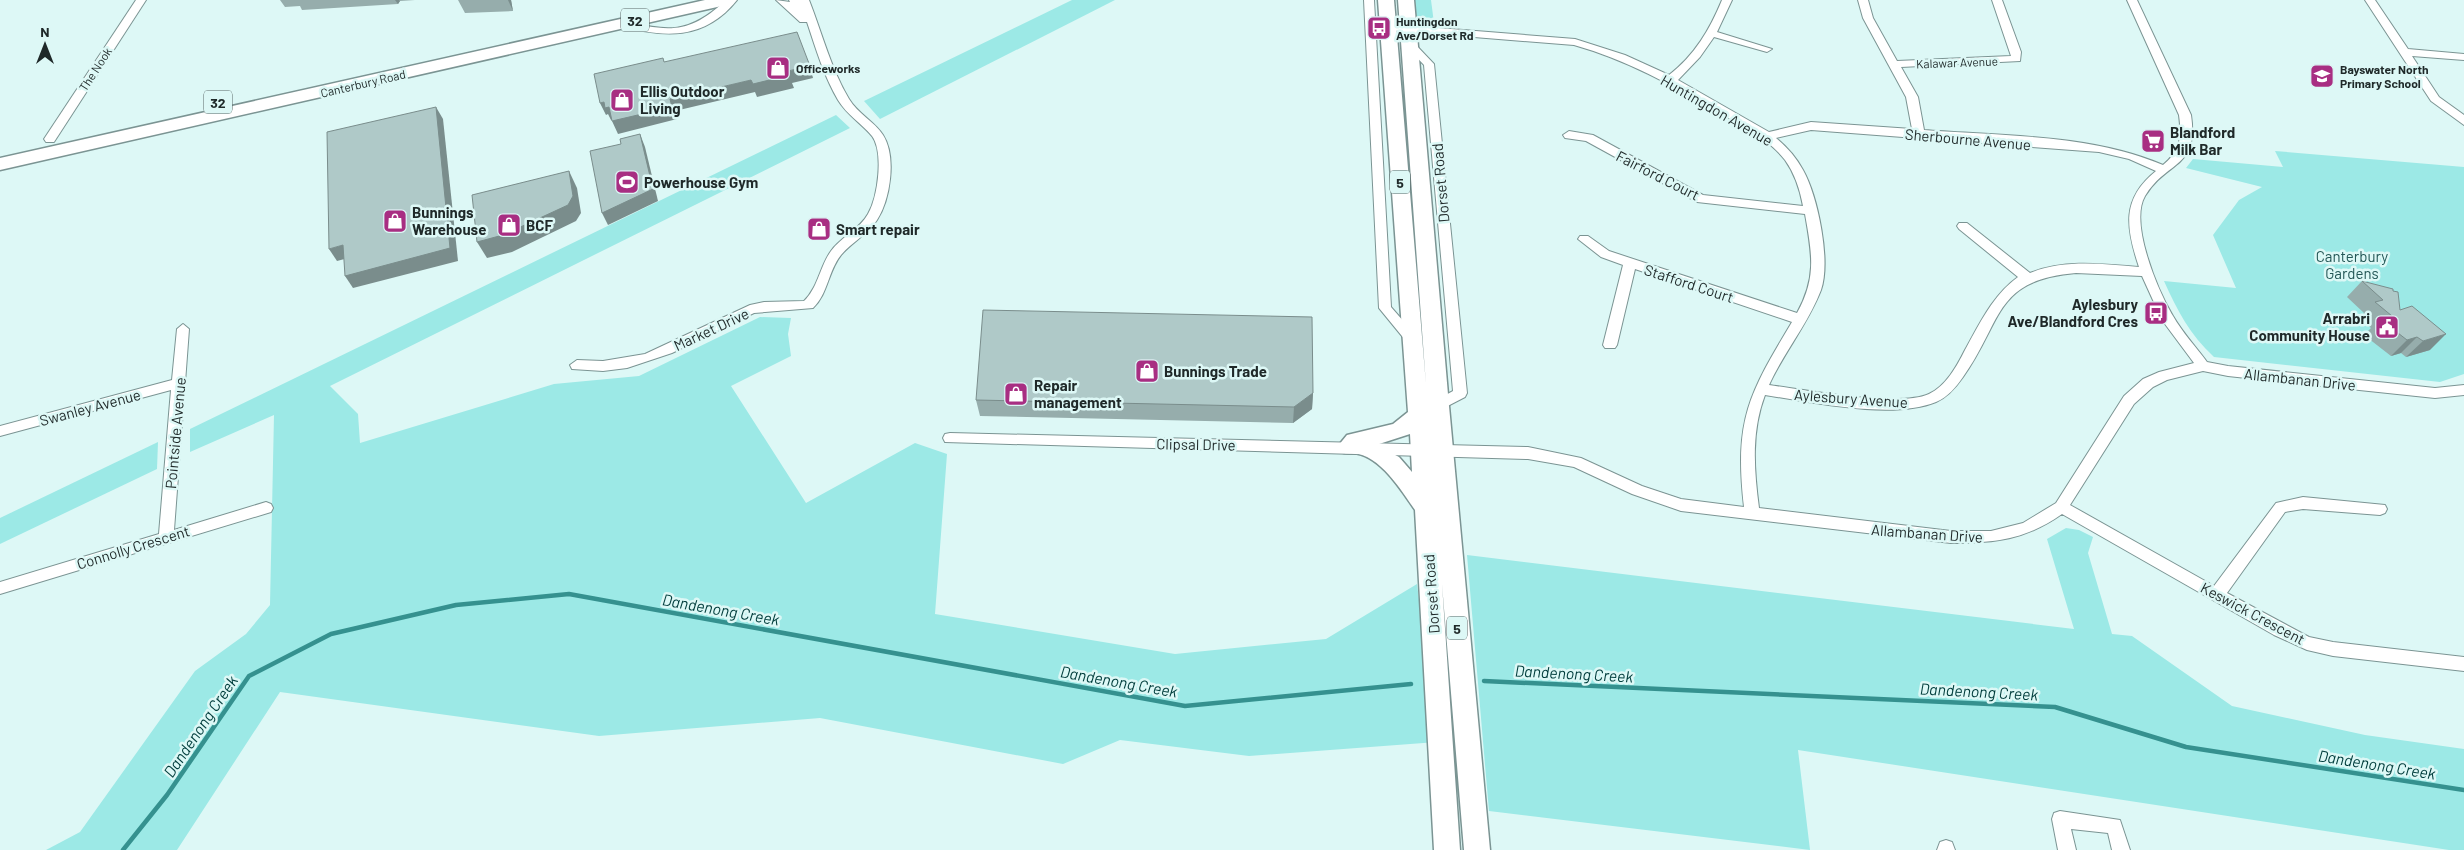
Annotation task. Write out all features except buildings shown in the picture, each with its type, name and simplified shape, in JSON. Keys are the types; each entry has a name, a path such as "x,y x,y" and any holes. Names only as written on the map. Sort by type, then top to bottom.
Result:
{"main road":[{"name":"Canterbury Road","path":"0,164 446,58 674,0"},
{"name":"Canterbury Road","path":"0,151 726,0"},
{"name":"Dorset Road","path":"1386,0 1411,338 1428,411"},
{"name":"Dorset Road","path":"1406,0 1410,45 1428,411 1477,850"},
{"path":"1424,507 1399,468 1382,455 1354,447 1355,441 1399,431 1428,411"},
{"name":"Dorset Road","path":"1432,450 1424,507 1447,850"}],"street":[{"name":"The Nook","path":"50,140 141,0"},
{"path":"621,23 654,32 667,32 706,22 732,0"},
{"path":"781,0 800,15"},
{"name":"Market Drive","path":"802,0 800,15 815,35"},
{"name":"Market Drive","path":"577,365 604,366 633,363 653,357 751,310 772,306 801,307 812,302 832,259 874,214 879,201 885,154 877,135 857,117 844,100 815,35 802,0"},
{"path":"1369,0 1385,308 1411,338"},
{"path":"1669,81 1691,62 1711,33 1727,0"},
{"path":"1863,0 1868,18 1912,97 1919,135"},
{"name":"Kalawar Avenue","path":"1894,64 2016,59 2016,52 1997,0"},
{"path":"2132,0 2187,123 2188,132 2184,149 2173,164 2154,177 2144,188 2137,200 2134,212 2135,228 2148,272 2166,315 2203,366"},
{"path":"2370,0 2435,99 2464,121"},
{"name":"Huntingdon Avenue","path":"1388,27 1408,27 1575,42 1617,54 1768,136 1796,167 1804,180 1818,258 1818,271 1814,291 1761,389 1752,411 1747,434 1747,471 1752,514"},
{"path":"1711,33 1767,49"},
{"name":"Dorset Road","path":"1410,45 1428,64 1460,392 1428,411"},
{"path":"2404,52 2464,58"},
{"path":"1376,133 1395,120"},
{"name":"Sherbourne Avenue","path":"1768,136 1811,126 2098,148 2132,156 2165,170"},
{"name":"Fairford Court","path":"1569,136 1589,138 1701,199 1810,211"},
{"path":"1963,226 2028,278"},
{"name":"Stafford Court","path":"1584,239 1597,250 1630,263 1799,319"},
{"path":"1610,345 1630,263"},
{"name":"Aylesbury Avenue","path":"1761,389 1869,402 1906,404 1928,400 1948,389 2009,290 2028,278 2057,270 2088,267 2148,272"},
{"name":"Pointside Avenue","path":"166,537 183,329"},
{"name":"Allambanan Drive","path":"1432,450 1546,455 1583,465 1637,490 1680,505 1950,537 1991,537 2026,528 2044,519 2061,507 2117,418 2137,392 2148,383 2164,376 2203,366 2228,371 2436,393 2464,390"},
{"name":"Swanley Avenue","path":"0,431 180,383"},
{"name":"Clipsal Drive","path":"950,438 1432,450"},
{"path":"2217,594 2281,507 2303,503 2380,509"},
{"name":"Keswick Crescent","path":"2061,507 2279,630 2307,643 2464,664"},
{"name":"Connolly Crescent","path":"0,588 266,508"},
{"path":"2067,850 2060,819 2114,826 2121,850"}],"green space":[{"path":"1072,0 1115,0 880,119 864,101"},
{"path":"1415,0 1431,0 1434,23 1422,22 1416,17"},
{"path":"836,115 850,128 330,386 358,414 360,443 554,384 639,376 760,317 791,318 788,334 791,356 731,386 806,503 915,443 947,454 935,614 1175,654 1326,639 1417,584 1437,742 1249,756 1120,740 1063,764 820,718 599,736 280,692 177,850 46,850 80,832 195,671 246,634 270,605 274,415 190,452 190,429"},
{"name":"Canterbury Gardens","path":"2275,151 2464,167 2464,374 2440,382 2214,357 2205,349 2179,312 2164,281 2236,288 2213,235 2239,200 2262,187 2186,168 2193,159 2283,167"},
{"path":"158,442 157,469 0,544 0,518"},
{"path":"2066,528 2079,530 2093,537 2088,553 2112,634 2132,636 2232,706 2365,735 2464,749 2464,850 2449,850 1798,750 1810,850 1489,811 1467,555 2074,629 2047,539"}],"waterway":[{"name":"Dandenong Creek","path":"123,850 167,795 249,676 331,634 456,605 569,594 1185,706 1411,684"},
{"name":"Dandenong Creek","path":"1484,681 2055,707 2186,747 2464,790"}],"place":[{"name":"Huntingdon Ave/Dorset Rd","path":"1379,28"},
{"name":"Officeworks","path":"778,68"},
{"name":"Bayswater North Primary School","path":"2322,76"},
{"name":"Ellis Outdoor Living","path":"622,100"},
{"name":"Blandford Milk Bar","path":"2153,141"},
{"name":"Powerhouse Gym","path":"627,182"},
{"name":"Bunnings Warehouse","path":"395,221"},
{"name":"BCF","path":"509,225"},
{"name":"Smart repair","path":"819,229"},
{"name":"Aylesbury Ave/Blandford Cres","path":"2156,313"},
{"name":"Arrabri Community House","path":"2387,327"},
{"name":"Bunnings Trade","path":"1147,371"},
{"name":"Repair management","path":"1016,394"}]}
